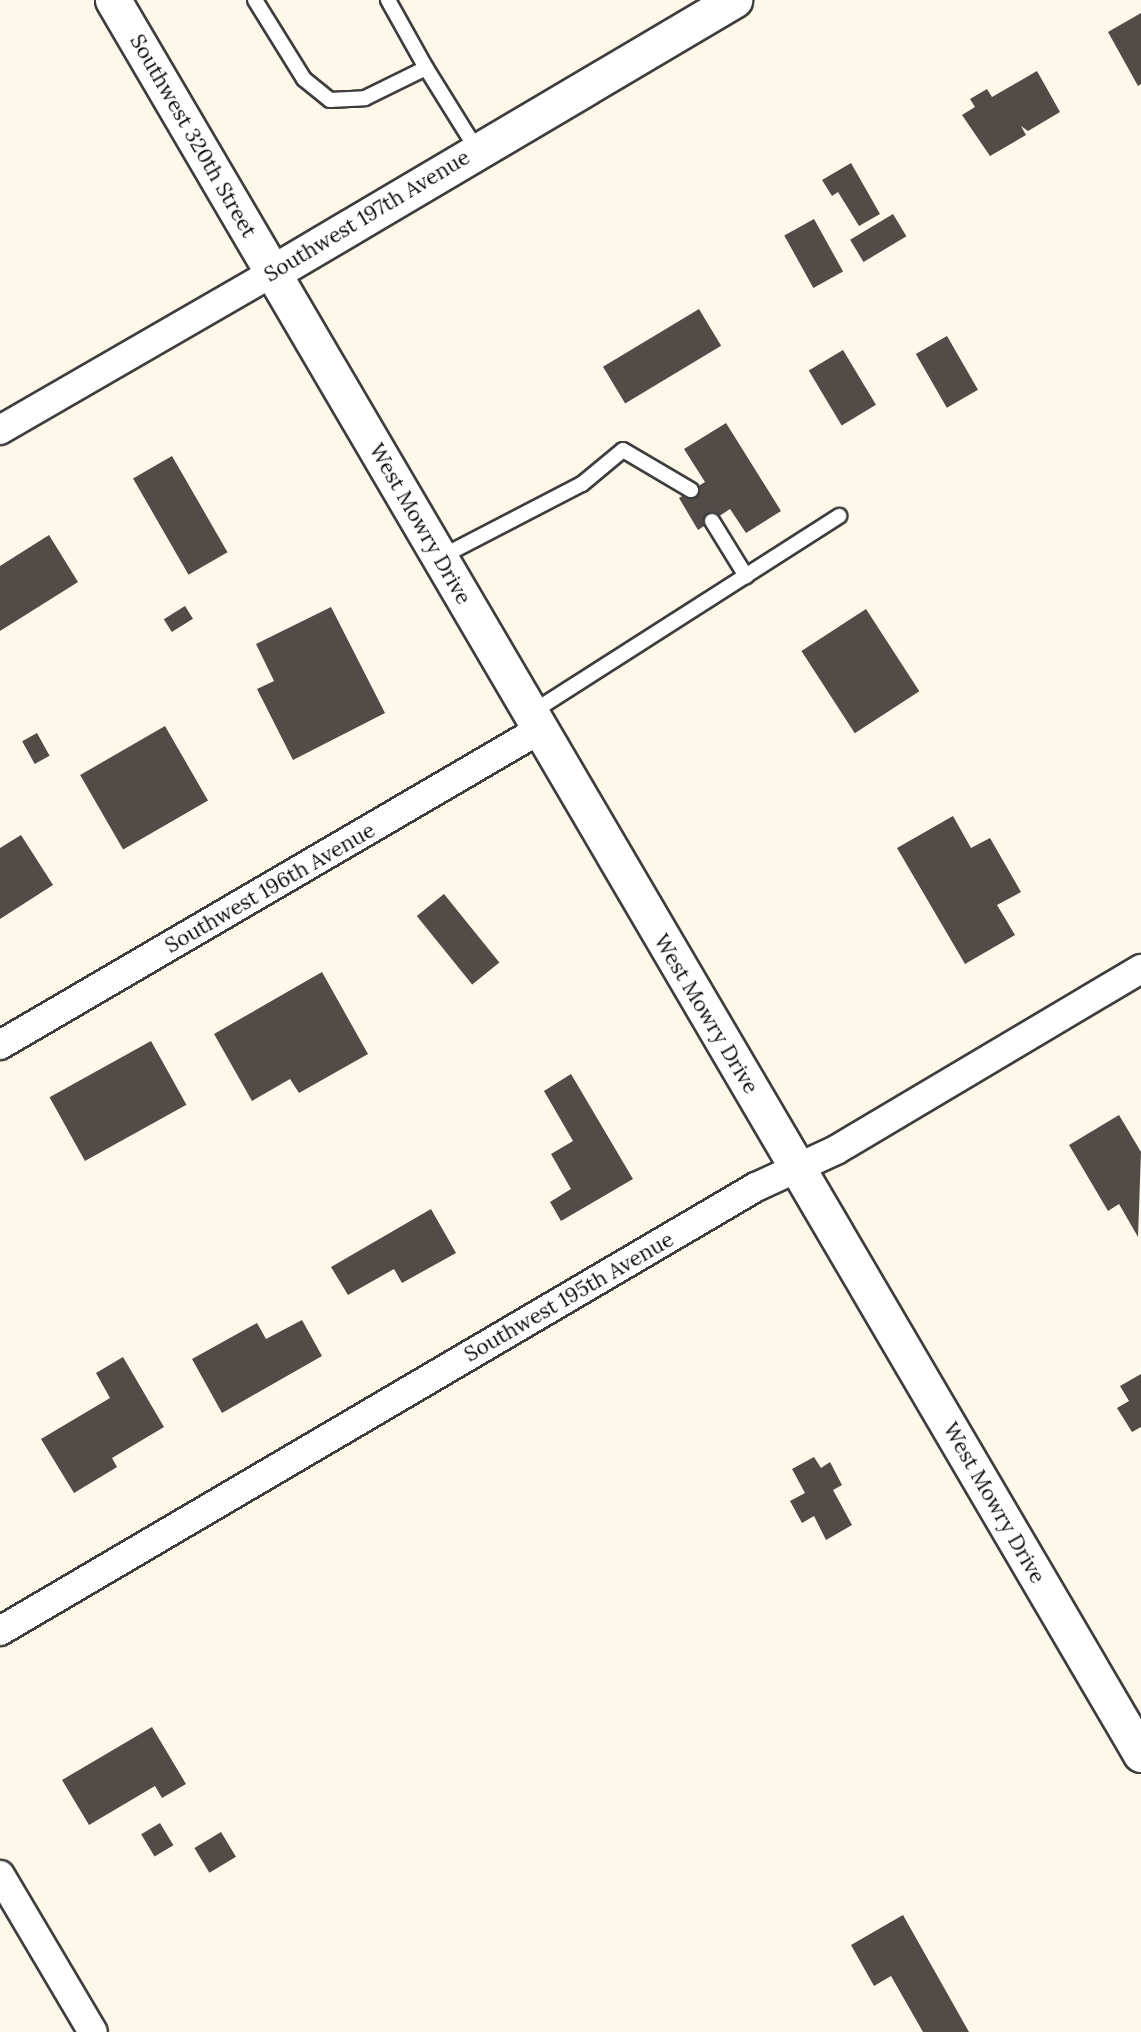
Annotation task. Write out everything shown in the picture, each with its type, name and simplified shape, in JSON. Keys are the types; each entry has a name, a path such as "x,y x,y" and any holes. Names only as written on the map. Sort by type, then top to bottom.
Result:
{"street":[{"name":"Southwest 320th Street","path":"113,0 272,272"},
{"name":"Southwest 197th Avenue","path":"0,430 734,0"},
{"name":"West Mowry Drive","path":"272,272 1141,1755"},
{"name":"Southwest 196th Avenue","path":"0,1045 534,722"},
{"name":"Southwest 195th Avenue","path":"0,1632 755,1187 797,1167 1141,969"},
{"path":"0,1875 93,2032"}],"lane":[{"path":"256,0 304,79 330,100 365,98 426,68"},
{"path":"388,0 477,150"},
{"path":"441,557 582,484 624,450 691,491"},
{"path":"534,722 746,576 839,516"},
{"path":"712,521 746,576"}],"building":[{"path":"1141,13 1141,84 1138,86 1108,32"},
{"path":"1037,71 1060,112 1028,131 1021,126 1026,135 990,156 962,115 975,107 970,99 987,89 992,97"},
{"path":"851,163 880,214 859,226 838,192 832,196 822,180"},
{"path":"893,214 906,236 864,262 850,240"},
{"path":"814,219 843,271 813,288 784,235"},
{"path":"699,309 721,346 625,404 603,367"},
{"path":"947,336 978,390 947,408 916,354"},
{"path":"843,350 876,405 842,425 809,371"},
{"path":"726,423 781,511 746,533 730,509 698,530 679,498 705,482 684,449"},
{"path":"172,456 228,552 189,575 133,478"},
{"path":"49,535 78,582 0,631 0,566"},
{"path":"185,606 193,619 172,632 164,619"},
{"path":"331,607 385,713 293,760 257,689 274,681 256,644"},
{"path":"866,609 919,691 855,733 801,651"},
{"path":"165,726 208,800 123,849 80,775"},
{"path":"37,733 50,756 35,764 22,741"},
{"path":"953,816 971,848 990,838 1021,892 997,905 1015,935 965,964 897,848"},
{"path":"21,835 53,885 0,919 0,848"},
{"path":"444,894 499,962 472,984 417,916"},
{"path":"322,972 368,1054 299,1093 290,1079 252,1101 214,1034"},
{"path":"151,1041 186,1105 85,1161 50,1097"},
{"path":"571,1074 633,1179 561,1221 550,1202 571,1189 551,1154 573,1141 544,1091"},
{"path":"1119,1115 1141,1152 1138,1237 1119,1204 1108,1211 1069,1145"},
{"path":"431,1209 456,1253 402,1283 394,1269 348,1295 331,1267"},
{"path":"302,1320 322,1356 222,1413 192,1359 257,1323 266,1339"},
{"path":"123,1357 164,1427 112,1458 117,1467 74,1493 41,1439 110,1398 96,1373"},
{"path":"1141,1374 1141,1427 1132,1432 1117,1408 1129,1401 1120,1386"},
{"path":"814,1457 821,1468 830,1462 842,1485 833,1490 852,1525 826,1540 814,1516 802,1523 790,1501 805,1493 792,1469"},
{"path":"152,1727 186,1784 162,1798 155,1786 89,1825 62,1780"},
{"path":"160,1823 173,1845 155,1857 141,1834"},
{"path":"221,1832 236,1857 209,1873 194,1848"},
{"path":"903,1915 969,2032 923,2032 891,1976 874,1986 851,1945"}]}
